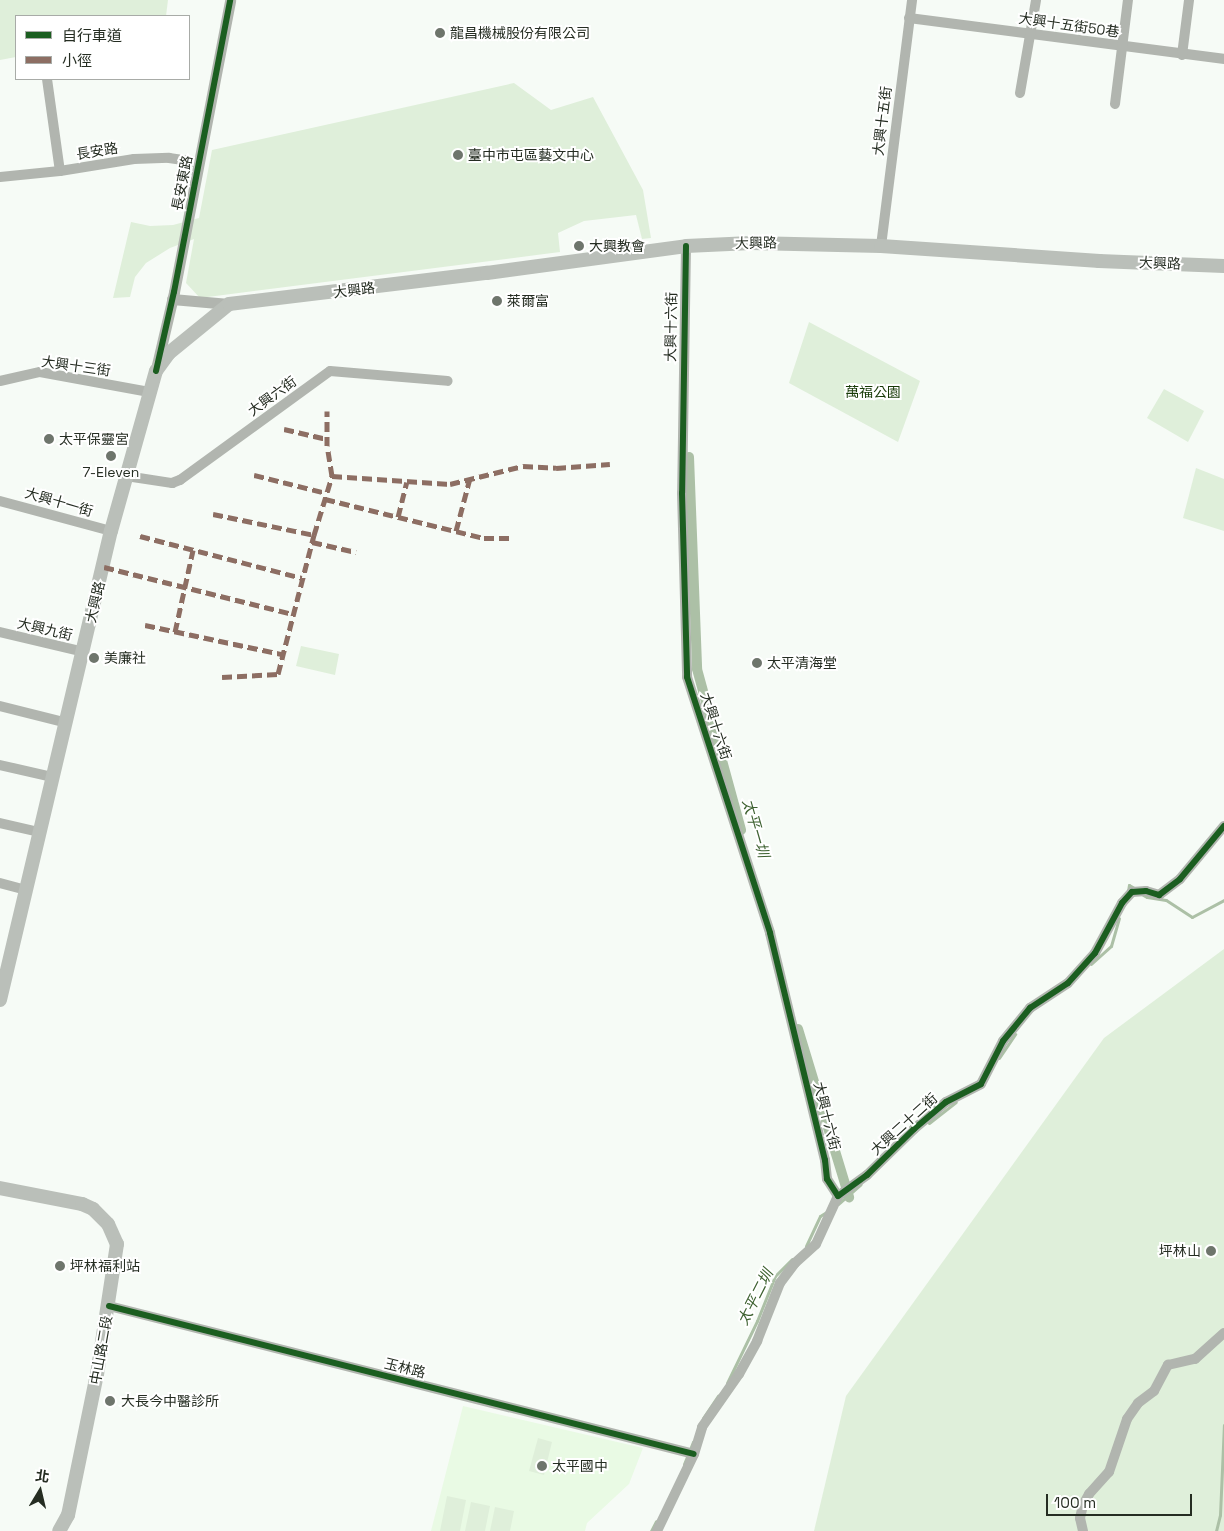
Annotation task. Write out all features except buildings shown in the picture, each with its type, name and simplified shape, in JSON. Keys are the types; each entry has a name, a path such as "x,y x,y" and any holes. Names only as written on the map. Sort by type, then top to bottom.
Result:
{"main road":[{"name":"大興路","path":"0,1000 52,777 84,652 111,531 149,392 156,371 169,353 228,304 487,274 686,246 751,243 881,246 1099,261 1224,266"},
{"name":"中山路二段","path":"0,1188 82,1204 93,1209 108,1224 117,1244 109,1306 68,1515 59,1531"}],"street":[{"name":"長安東路","path":"156,371 172,299 230,0"},
{"name":"大興十五街","path":"881,246 912,0"},
{"path":"1020,93 1036,0"},
{"path":"1115,104 1128,0"},
{"path":"1182,55 1189,0"},
{"name":"大興十五街50巷","path":"909,18 1224,59"},
{"path":"47,80 60,171"},
{"name":"長安路","path":"0,177 60,171 134,159 169,158 198,162"},
{"name":"大興十六街","path":"686,246 682,493 687,677 770,933 825,1160 827,1179 838,1196"},
{"path":"172,299 228,304"},
{"name":"大興六街","path":"126,476 172,483 180,480 330,371 448,381"},
{"name":"大興十三街","path":"0,381 40,372 149,392"},
{"name":"大興十一街","path":"0,501 111,531"},
{"name":"大興九街","path":"0,632 84,652"},
{"path":"0,706 67,723"},
{"path":"0,765 52,777"},
{"path":"0,823 39,832"},
{"name":"大興二十二街","path":"838,1196 867,1176 914,1129 946,1102 981,1084 1003,1041 1030,1008 1068,983 1095,953 1122,903 1132,892 1146,891 1159,895 1180,880 1224,826"},
{"path":"0,883 26,890"},
{"path":"657,1531 694,1454 702,1427 739,1374 757,1341 780,1283 795,1263 816,1244 838,1196"},
{"name":"玉林路","path":"109,1306 694,1454"},
{"path":"1083,1531 1080,1518 1083,1505 1089,1494 1109,1472 1127,1419 1138,1403 1154,1391 1168,1365 1195,1359 1224,1333"}],"shaded area":[{"name":"太平國中","path":"463,1406 643,1448 629,1484 587,1523 585,1531 431,1531"}],"green space":[{"path":"0,0 168,0 166,15 15,15 15,57 0,60"},
{"path":"514,83 551,110 593,97 643,190 651,238 642,239 636,215 584,221 558,233 560,252 200,298 186,283 194,239 170,248 146,263 135,277 130,297 113,298 131,222 150,226 173,225 199,218 212,150"},
{"name":"萬福公園","path":"809,322 920,381 898,442 789,383"},
{"path":"1164,389 1204,411 1188,442 1147,418"},
{"path":"1196,468 1224,479 1224,531 1183,518"},
{"path":"301,646 339,654 335,675 296,666"},
{"path":"1224,949 1224,1531 814,1531 846,1396 1104,1038"},
{"path":"538,1438 552,1442 544,1475 529,1471"},
{"path":"447,1496 466,1500 460,1531 440,1531"},
{"path":"471,1502 490,1506 485,1531 465,1531"},
{"path":"495,1507 514,1511 510,1531 490,1531"}],"waterway":[{"name":"太平一圳","path":"689,457 697,669 741,830"},
{"name":"太平二圳","path":"1128,891 1129,885 1136,889"},
{"name":"太平二圳","path":"1143,895 1166,900 1192,917 1224,900"},
{"name":"太平二圳","path":"1091,964 1111,946 1119,918"},
{"name":"太平一圳","path":"798,1029 849,1197"},
{"name":"太平二圳","path":"999,1058 1015,1034"},
{"name":"太平二圳","path":"929,1123 956,1102"},
{"name":"太平二圳","path":"838,1204 861,1184"},
{"name":"太平二圳","path":"806,1246 820,1216 828,1211"},
{"name":"太平二圳","path":"727,1383 757,1321 775,1276 792,1259"},
{"name":"太平二圳","path":"703,1418 718,1396"},
{"path":"1216,1531 1220,1515 1224,1425"},
{"name":"太平二圳","path":"684,1464 693,1442"},
{"name":"太平二圳","path":"651,1531 656,1521"}],"marked path":[{"path":"222,677 278,674 314,535 332,476 327,446 327,411"},
{"path":"284,429 327,439"},
{"path":"332,476 450,484 523,466 556,468 610,464"},
{"path":"254,475 326,493"},
{"path":"456,531 470,478"},
{"path":"398,517 407,482"},
{"path":"325,499 484,538 514,538"},
{"path":"213,514 314,535"},
{"path":"140,536 302,578"},
{"path":"312,542 356,552"},
{"path":"175,632 193,550"},
{"path":"104,567 293,614"},
{"path":"145,625 282,654"}],"cycle path":[{"path":"156,371 174,292 230,0"},
{"path":"686,246 682,493 687,677 770,933 825,1160 827,1179 838,1196 867,1175 914,1129 946,1102 981,1084 1003,1041 1030,1008 1068,983 1095,953 1122,903 1132,892 1146,891 1159,895 1180,879 1224,826"},
{"path":"109,1306 694,1454"}],"place":[{"name":"龍昌機械股份有限公司","path":"440,33"},
{"name":"臺中市屯區藝文中心","path":"458,155"},
{"name":"大興教會","path":"579,246"},
{"name":"萊爾富","path":"497,301"},
{"name":"太平保靈宮","path":"49,439"},
{"name":"7-Eleven","path":"111,456"},
{"name":"美廉社","path":"94,658"},
{"name":"太平清海堂","path":"757,663"},
{"name":"坪林山","path":"1211,1251"},
{"name":"坪林福利站","path":"60,1266"},
{"name":"大長今中醫診所","path":"110,1401"},
{"name":"太平國中","path":"542,1466"}]}
